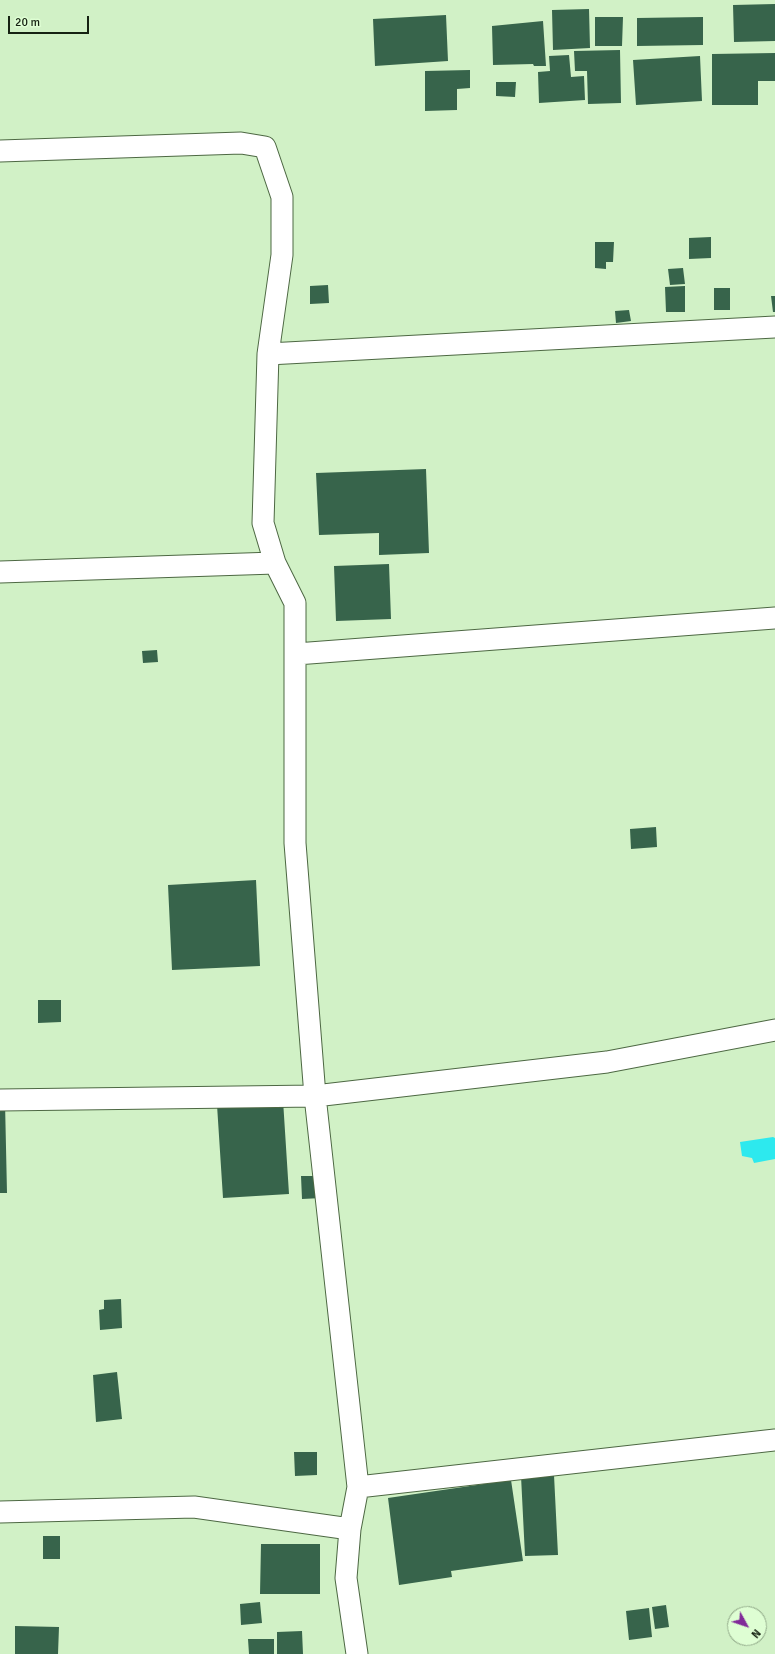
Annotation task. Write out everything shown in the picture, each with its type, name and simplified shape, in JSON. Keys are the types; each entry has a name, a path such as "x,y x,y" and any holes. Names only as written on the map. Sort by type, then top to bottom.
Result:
{"street":[{"path":"0,151 240,143 265,147 282,197 282,255 268,354 264,523 275,563 295,604 295,843 315,1096 358,1487 350,1530 346,1578 356,1654"},
{"path":"268,354 775,328"},
{"path":"0,572 275,563"},
{"path":"296,654 715,624 775,618"},
{"path":"0,1100 315,1096 607,1062 775,1030"},
{"path":"358,1487 775,1440"},
{"path":"0,1512 194,1507 350,1530"}],"water":[{"path":"773,1137 775,1138 775,1159 754,1163 752,1158 742,1156 740,1142"}],"building":[{"path":"775,4 775,41 734,42 733,5"},
{"path":"589,9 590,48 553,50 552,10"},
{"path":"446,15 448,61 375,66 373,19"},
{"path":"595,17 623,17 622,46 595,46"},
{"path":"703,17 703,45 637,46 637,18"},
{"path":"543,21 546,66 534,66 533,64 493,65 492,26"},
{"path":"620,50 621,103 588,104 587,71 575,71 574,51"},
{"path":"775,53 775,81 758,81 758,105 712,105 712,54"},
{"path":"569,55 571,77 584,76 585,100 539,103 538,72 550,71 549,56"},
{"path":"700,56 702,101 636,105 633,60"},
{"path":"470,70 470,88 457,89 457,110 425,111 425,71"},
{"path":"496,82 516,82 515,97 496,96"},
{"path":"711,237 711,258 689,259 689,238"},
{"path":"595,242 614,242 613,262 606,262 606,269 595,268"},
{"path":"683,268 685,284 670,285 668,269"},
{"path":"328,285 329,303 310,304 310,286"},
{"path":"685,286 685,312 666,312 665,287"},
{"path":"714,288 730,288 730,310 714,310"},
{"path":"771,296 775,296 775,312 773,312"},
{"path":"629,310 631,321 616,323 615,311"},
{"path":"426,469 429,553 379,555 379,533 319,535 316,473"},
{"path":"389,564 391,619 336,621 334,566"},
{"path":"157,650 158,662 143,663 142,651"},
{"path":"656,827 657,847 631,849 630,829"},
{"path":"256,880 260,966 172,970 168,885"},
{"path":"38,1000 61,1000 61,1022 38,1023"},
{"path":"283,1100 289,1194 223,1198 217,1105"},
{"path":"0,1102 5,1102 7,1193 0,1193"},
{"path":"301,1176 321,1176 322,1198 302,1199"},
{"path":"121,1299 122,1328 100,1330 99,1310 104,1309 104,1300"},
{"path":"117,1372 122,1419 96,1422 93,1375"},
{"path":"294,1452 317,1452 317,1475 295,1476"},
{"path":"554,1475 558,1555 525,1556 521,1476"},
{"path":"511,1480 523,1561 451,1571 452,1577 399,1585 388,1498"},
{"path":"43,1536 60,1536 60,1559 43,1559"},
{"path":"261,1544 320,1544 320,1594 260,1594"},
{"path":"260,1602 262,1623 241,1625 240,1604"},
{"path":"666,1605 669,1627 655,1629 652,1607"},
{"path":"649,1608 652,1637 629,1640 626,1611"},
{"path":"15,1626 59,1627 58,1654 15,1654"},
{"path":"302,1631 303,1654 277,1654 277,1632"},
{"path":"248,1639 274,1639 274,1654 249,1654"}]}
